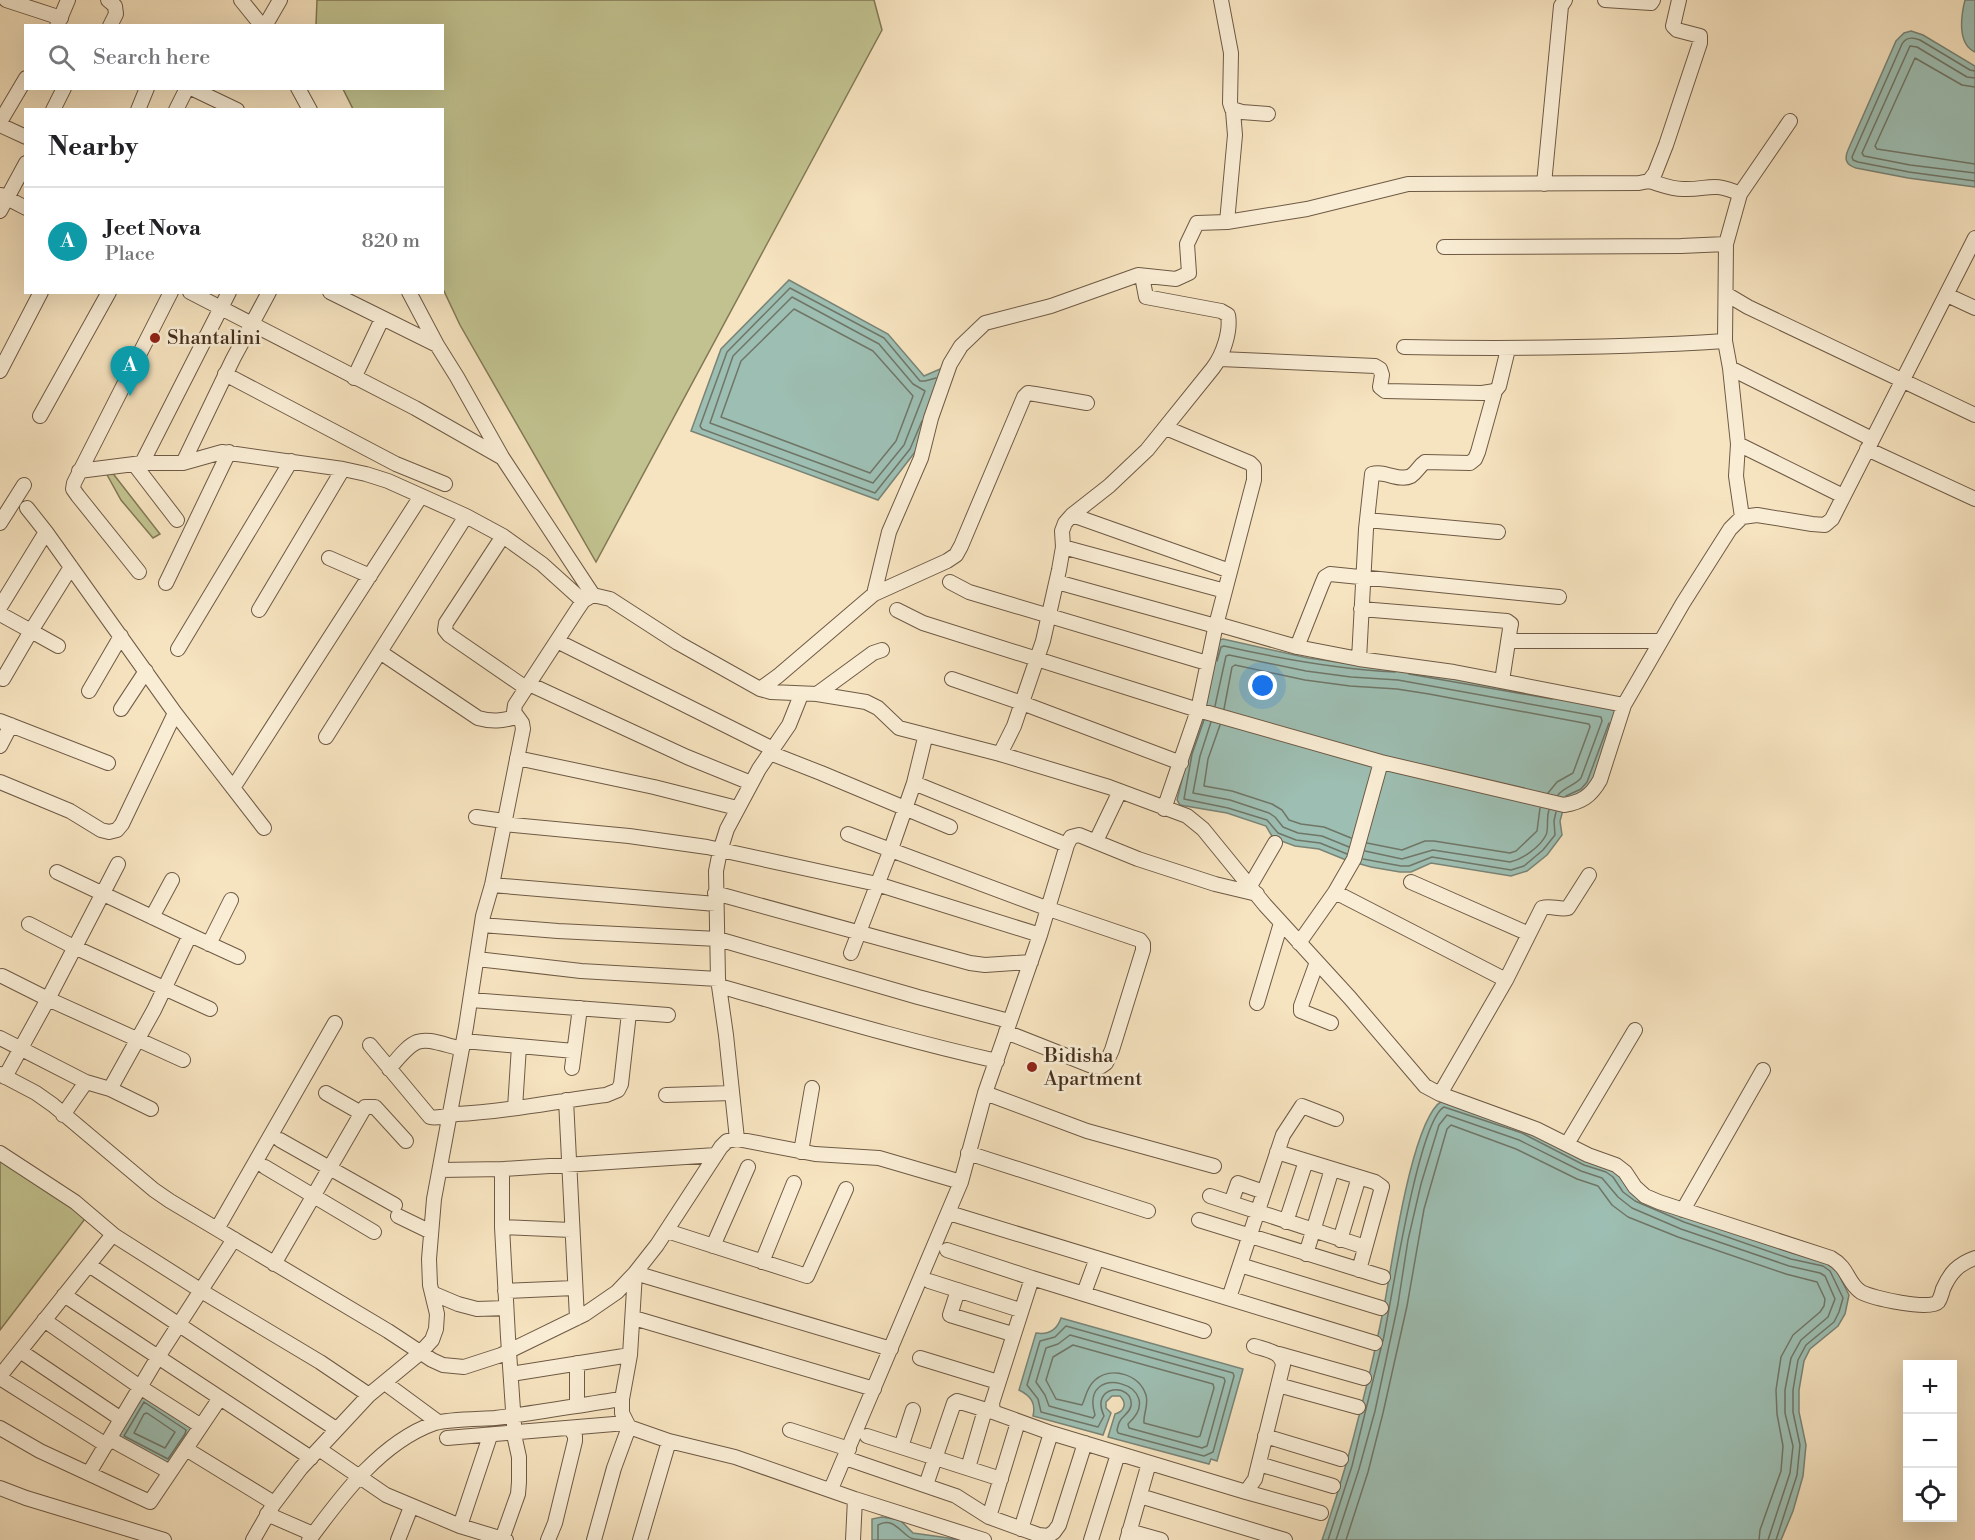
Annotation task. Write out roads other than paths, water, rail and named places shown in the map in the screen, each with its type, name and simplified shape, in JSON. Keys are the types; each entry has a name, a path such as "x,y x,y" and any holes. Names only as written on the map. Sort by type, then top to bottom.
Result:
{"street":[{"path":"6,0 59,22 68,0"},
{"path":"108,0 115,6 116,14 111,24"},
{"path":"241,0 262,24"},
{"path":"265,24 280,0"},
{"path":"1221,0 1230,43 1230,103 1235,135 1227,222"},
{"path":"1544,184 1561,6 1565,0"},
{"path":"1605,0 1651,3 1653,0"},
{"path":"1649,182 1666,145 1700,43 1700,36 1677,30 1673,26 1679,0"},
{"path":"24,82 0,124 24,136"},
{"path":"54,108 63,90"},
{"path":"139,108 146,90"},
{"path":"177,108 188,90"},
{"path":"193,90 233,108"},
{"path":"299,90 309,108"},
{"path":"1233,111 1268,114"},
{"path":"1742,517 1736,476 1738,444 1731,368 1725,341 1725,244 1740,194 1790,121"},
{"path":"24,166 2,201 24,207"},
{"path":"874,594 889,532 921,458 931,418 950,364 961,346 985,323 1051,306 1137,274 1176,279 1189,273 1187,244 1197,223 1227,222 1307,209 1408,184 1436,182 1544,184 1649,182 1680,189 1725,187 1740,194"},
{"path":"897,610 922,623 1198,710 1381,762 1564,805 1578,803 1594,790 1600,780 1624,705 1715,549 1730,529 1742,517 1757,515 1825,525 1832,519 1947,295 1970,262 1975,238"},
{"path":"1444,247 1725,244"},
{"path":"1000,754 1022,703 1049,617 1063,547 1062,531 1065,523 1132,466 1166,428 1220,359 1229,321 1228,315 1221,311 1146,297 1144,280 1137,274"},
{"path":"0,371 40,294"},
{"path":"40,416 108,294"},
{"path":"139,572 73,489 79,471 170,294"},
{"path":"193,294 415,408 502,457"},
{"path":"138,463 228,294"},
{"path":"183,463 225,374 268,294"},
{"path":"334,294 437,345"},
{"path":"410,294 502,457 588,598"},
{"path":"1726,294 1902,382 1975,415"},
{"path":"1947,295 1975,308"},
{"path":"354,378 382,319"},
{"path":"1404,347 1508,349 1725,341"},
{"path":"1359,659 1371,477 1374,472 1405,477 1414,473 1425,462 1466,464 1475,459 1495,391 1499,386 1508,349"},
{"path":"1220,359 1375,366 1380,369 1382,375 1380,387 1393,393 1495,391"},
{"path":"1731,368 1975,499"},
{"path":"225,374 396,464 445,484"},
{"path":"760,689 874,594 956,555 1024,396 1028,393 1087,403"},
{"path":"1164,809 1198,710 1207,663 1254,480 1254,467 1250,463 1166,428"},
{"path":"1738,444 1843,496"},
{"path":"79,471 138,463 183,463 229,452 343,469 388,481 466,516 503,536 588,598 610,599 678,643 760,689 771,692 817,694 866,702 878,708 898,728 1000,754 1120,791 1187,816 1195,821 1281,923 1350,998 1425,1086 1440,1094 1510,1118 1588,1155 1616,1165 1645,1196 1831,1258 1841,1264 1860,1291 1871,1296 1922,1307 1938,1302 1948,1277 1957,1267 1975,1258"},
{"path":"166,583 229,452"},
{"path":"178,649 291,461"},
{"path":"138,463 177,520"},
{"path":"388,481 396,464"},
{"path":"259,610 343,469"},
{"path":"0,523 24,485"},
{"path":"233,788 421,496"},
{"path":"27,508 175,713 264,828"},
{"path":"1072,515 1230,570"},
{"path":"326,737 466,516"},
{"path":"1367,520 1498,532"},
{"path":"0,607 46,532"},
{"path":"503,536 446,623 445,630 449,636 528,686 751,783"},
{"path":"1063,547 1225,591"},
{"path":"329,558 370,576"},
{"path":"3,679 71,567"},
{"path":"1297,647 1325,577 1330,573 1559,597"},
{"path":"950,582 969,592 1207,663"},
{"path":"1057,582 1216,627 1297,647 1359,659 1454,672 1624,705"},
{"path":"253,1540 285,1487 369,1395 420,1353 432,1340 436,1329 437,1314 432,1293 429,1259 430,1232 482,925 523,729 522,723 514,712 515,705 588,598"},
{"path":"1361,609 1502,620 1510,624 1502,681"},
{"path":"0,614 58,646"},
{"path":"89,691 121,636"},
{"path":"557,641 772,751 950,827"},
{"path":"1508,641 1661,641"},
{"path":"817,694 873,653 882,651"},
{"path":"380,652 478,718 490,722 516,717"},
{"path":"121,709 146,671"},
{"path":"952,679 1181,763"},
{"path":"737,1139 718,983 716,898 720,851 737,808 792,719 801,694"},
{"path":"0,782 70,811 101,830 109,832 117,830 127,814 175,713"},
{"path":"0,746 5,723 108,763"},
{"path":"851,953 914,783 924,742"},
{"path":"517,758 654,787 737,808"},
{"path":"1299,943 1335,892 1358,848 1381,762"},
{"path":"914,783 1067,844"},
{"path":"1096,841 1120,791"},
{"path":"476,817 503,823 664,840 878,884 1040,935"},
{"path":"482,925 718,939 918,997 1008,1027 1092,1066 1100,1067 1106,1063 1143,950 1140,940 1049,909 848,834"},
{"path":"831,1489 961,1182 985,1093 1049,909 1071,837 1079,835 1138,859 1215,884 1253,890"},
{"path":"1253,890 1275,843"},
{"path":"118,864 48,999 21,1048 2,1076 36,1093 154,1190 443,1365 464,1367 509,1351 576,1318 617,1292 635,1273 667,1231 727,1141 737,1139 801,1152 879,1158 961,1182"},
{"path":"57,872 238,957"},
{"path":"1440,1094 1506,980 1542,909 1547,907 1568,908 1590,875"},
{"path":"152,917 172,880"},
{"path":"1411,882 1529,933"},
{"path":"492,885 716,898 858,932 970,963 985,965 1031,962"},
{"path":"1335,892 1506,980"},
{"path":"209,944 231,900"},
{"path":"1257,1003 1281,923"},
{"path":"29,924 210,1010"},
{"path":"110,1089 164,989 190,935"},
{"path":"477,959 718,983 849,1024 997,1061"},
{"path":"1317,962 1301,1005 1301,1011 1331,1023"},
{"path":"2,976 183,1060"},
{"path":"471,1000 668,1015"},
{"path":"572,1068 580,1008"},
{"path":"370,1045 430,1117 475,1114 606,1095 618,1090 621,1084 629,1012"},
{"path":"217,1229 335,1023"},
{"path":"1567,1144 1635,1030"},
{"path":"0,1038 86,1082 110,1089 151,1109"},
{"path":"389,1068 405,1049 415,1042 519,1046 574,1051"},
{"path":"515,1108 519,1046"},
{"path":"1683,1210 1763,1070"},
{"path":"63,1115 86,1082"},
{"path":"801,1152 812,1088"},
{"path":"326,1093 362,1113"},
{"path":"666,1095 732,1093"},
{"path":"985,1093 1087,1131 1214,1166"},
{"path":"566,1100 576,1318"},
{"path":"1229,1298 1283,1135 1302,1106 1336,1119"},
{"path":"274,1264 365,1107 375,1107 406,1141"},
{"path":"280,1140 430,1232"},
{"path":"1277,1152 1359,1177 1382,1187 1359,1270"},
{"path":"0,1153 75,1202 115,1236 201,1291 279,1336 369,1395"},
{"path":"968,1153 1148,1211"},
{"path":"440,1170 502,1169 716,1155"},
{"path":"1286,1222 1306,1161"},
{"path":"265,1167 374,1232"},
{"path":"713,1246 748,1167"},
{"path":"64,1295 220,1398 386,1495 462,1531 504,1539 518,1494 519,1457 514,1434 506,1308 502,1169"},
{"path":"1306,1254 1332,1169"},
{"path":"1340,1240 1359,1177"},
{"path":"762,1262 794,1182"},
{"path":"1231,1203 1238,1183 1264,1192"},
{"path":"667,1231 807,1276 846,1189"},
{"path":"1210,1196 1365,1247"},
{"path":"949,1213 1375,1342"},
{"path":"1198,1220 1383,1277"},
{"path":"502,1227 571,1230"},
{"path":"115,1236 110,1238 0,1377 108,1442 170,1472"},
{"path":"89,1473 158,1357 234,1239"},
{"path":"947,1250 1203,1331"},
{"path":"1084,1293 1096,1258"},
{"path":"89,1265 336,1429"},
{"path":"1240,1265 1381,1308"},
{"path":"635,1273 891,1349"},
{"path":"594,1540 628,1425 622,1413 622,1399 634,1318 635,1273"},
{"path":"968,1468 992,1403 1012,1334 1032,1278"},
{"path":"929,1281 1020,1310"},
{"path":"505,1291 574,1288"},
{"path":"958,1290 950,1315 1012,1334"},
{"path":"432,1293 477,1309 506,1308"},
{"path":"634,1318 874,1389"},
{"path":"44,1320 140,1387 201,1426"},
{"path":"1254,1346 1364,1378"},
{"path":"20,1351 121,1419"},
{"path":"1246,1492 1255,1479 1283,1365 1279,1354"},
{"path":"511,1374 630,1355"},
{"path":"920,1358 998,1382"},
{"path":"577,1363 577,1406"},
{"path":"385,1383 438,1422"},
{"path":"1278,1385 1358,1407"},
{"path":"0,1428 40,1451 148,1502 220,1398"},
{"path":"186,1449 311,1537 373,1463 417,1431 438,1422 514,1415 622,1399"},
{"path":"926,1485 954,1403 957,1401 1051,1434 1321,1513"},
{"path":"901,1447 913,1410"},
{"path":"989,1517 1018,1422"},
{"path":"447,1438 628,1425 669,1442 735,1457 855,1499 984,1540"},
{"path":"548,1540 555,1523 575,1441 570,1428"},
{"path":"790,1430 956,1496 989,1517 1039,1535 1048,1536 1059,1525 1085,1443"},
{"path":"1021,1529 1051,1434"},
{"path":"462,1531 490,1436"},
{"path":"867,1436 1001,1479"},
{"path":"1265,1436 1341,1459"},
{"path":"640,1540 669,1442"},
{"path":"1091,1540 1118,1454"},
{"path":"1149,1463 1128,1535 1161,1540"},
{"path":"1259,1464 1332,1486"},
{"path":"0,1488 164,1540"},
{"path":"1140,1496 1285,1540"},
{"path":"853,1540 855,1499"},
{"path":"398,1540 411,1507"}],"water":[{"path":"1965,0 1975,0 1975,52 1965,43 1963,36 1962,14"},
{"path":"1911,31 1923,35 1975,66 1975,187 1856,168 1847,161 1848,150 1896,41 1904,33"},
{"path":"789,280 888,334 924,376 947,366 949,371 915,452 878,500 691,431 721,349"},
{"path":"1223,639 1308,658 1352,664 1399,666 1619,709 1593,785 1563,810 1560,821 1562,835 1547,855 1527,871 1511,876 1431,863 1411,872 1371,867 1319,849 1295,846 1273,838 1266,826 1227,813 1180,805 1177,800 1216,641"},
{"path":"1442,1101 1524,1128 1617,1173 1637,1196 1686,1216 1793,1253 1826,1260 1835,1267 1849,1295 1845,1314 1838,1326 1810,1349 1804,1361 1799,1390 1799,1412 1806,1445 1803,1476 1793,1511 1781,1540 1322,1540 1348,1458 1368,1382 1398,1226 1413,1162 1421,1134 1431,1113"},
{"path":"1061,1318 1243,1369 1217,1461 1211,1459 1209,1464 1108,1437 1115,1414 1124,1406 1124,1401 1120,1396 1112,1396 1106,1402 1106,1408 1111,1413 1103,1435 1033,1416 1032,1400 1019,1390 1036,1333 1052,1331"},
{"path":"141,1395 194,1428 169,1465 114,1438"},
{"path":"882,1517 900,1520 913,1533 963,1540 872,1540 872,1519"}],"place":[{"name":"Shantalini","path":"155,338"},
{"name":"Jeet Nova","path":"130,396"},
{"name":"Bidisha Apartment","path":"1032,1067"}]}
